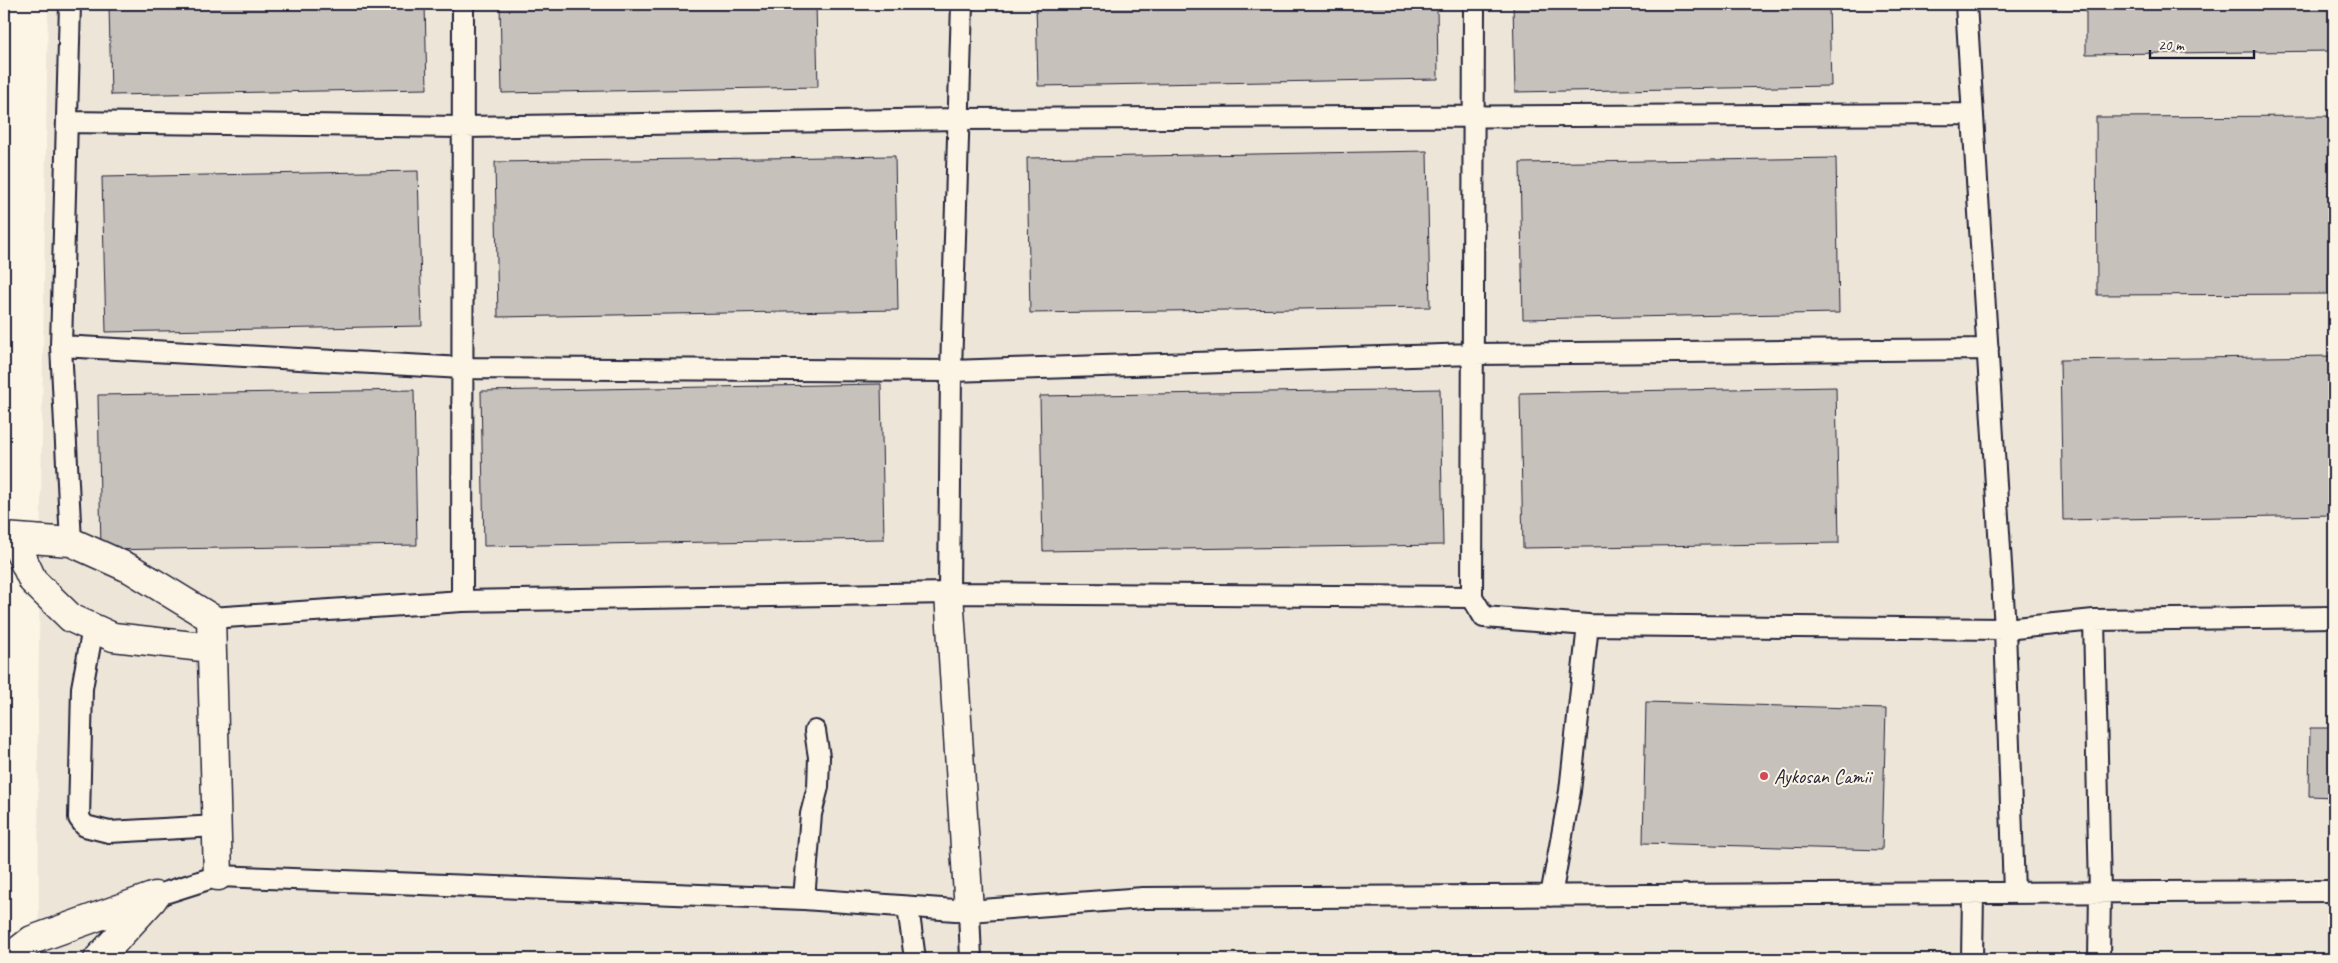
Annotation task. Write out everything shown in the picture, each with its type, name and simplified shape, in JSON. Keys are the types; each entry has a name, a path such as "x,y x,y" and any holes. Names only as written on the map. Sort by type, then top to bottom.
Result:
{"street":[{"path":"8,537 71,542 131,569 211,618 218,876"},
{"path":"8,537 34,581 71,618 113,637 211,648"},
{"path":"949,593 969,911"},
{"path":"8,959 32,940 155,896"},
{"path":"98,959 155,896"}],"lane":[{"path":"70,4 61,346 71,542"},
{"path":"462,601 463,4"},
{"path":"949,593 951,371 962,4"},
{"path":"1474,4 1472,597 1484,617 1588,625 2005,629 2094,620 2334,617"},
{"path":"1966,4 2005,629 2014,892"},
{"path":"67,122 463,127 958,118 1973,114"},
{"path":"61,346 463,368 951,371 1473,354 1988,349"},
{"path":"211,618 462,601 949,593 1472,597"},
{"path":"2094,620 2100,892 2099,959"},
{"path":"1551,896 1570,791 1588,625"},
{"path":"93,628 82,688 79,818 85,826 109,832 216,826"},
{"path":"804,899 811,814 818,787 819,758 815,731"},
{"path":"155,896 218,876 804,899 969,911 1143,898 2334,890"},
{"path":"1972,959 1973,892"},
{"path":"908,907 915,959"},
{"path":"969,911 971,959"}],"shaded area":[{"path":"48,4 2334,4 2334,959 39,959 38,712"}],"building":[{"path":"109,4 425,4 427,89 111,95"},
{"path":"500,4 816,4 818,87 502,93"},
{"path":"1036,4 1437,4 1438,79 1038,86"},
{"path":"1513,4 1829,4 1831,86 1515,92"},
{"path":"2086,4 2334,4 2334,51 2086,54"},
{"path":"2334,116 2334,294 2097,295 2096,117"},
{"path":"1427,151 1430,307 1030,313 1027,158"},
{"path":"895,156 898,310 498,317 495,162"},
{"path":"1836,158 1839,313 1523,319 1520,163"},
{"path":"418,171 422,326 106,332 102,177"},
{"path":"2334,356 2334,515 2063,520 2060,360"},
{"path":"881,384 884,539 484,546 481,391"},
{"path":"1836,387 1839,543 1523,548 1520,393"},
{"path":"1440,389 1443,545 1043,551 1040,396"},
{"path":"414,390 417,545 101,550 98,395"},
{"name":"Aykosan Camii","path":"1646,702 1886,709 1882,850 1643,843"},
{"path":"2310,728 2334,728 2334,797 2309,796"},
{"path":"810,957 812,959 600,959 602,958"}],"place":[{"name":"Aykosan Camii","path":"1764,776"}]}
